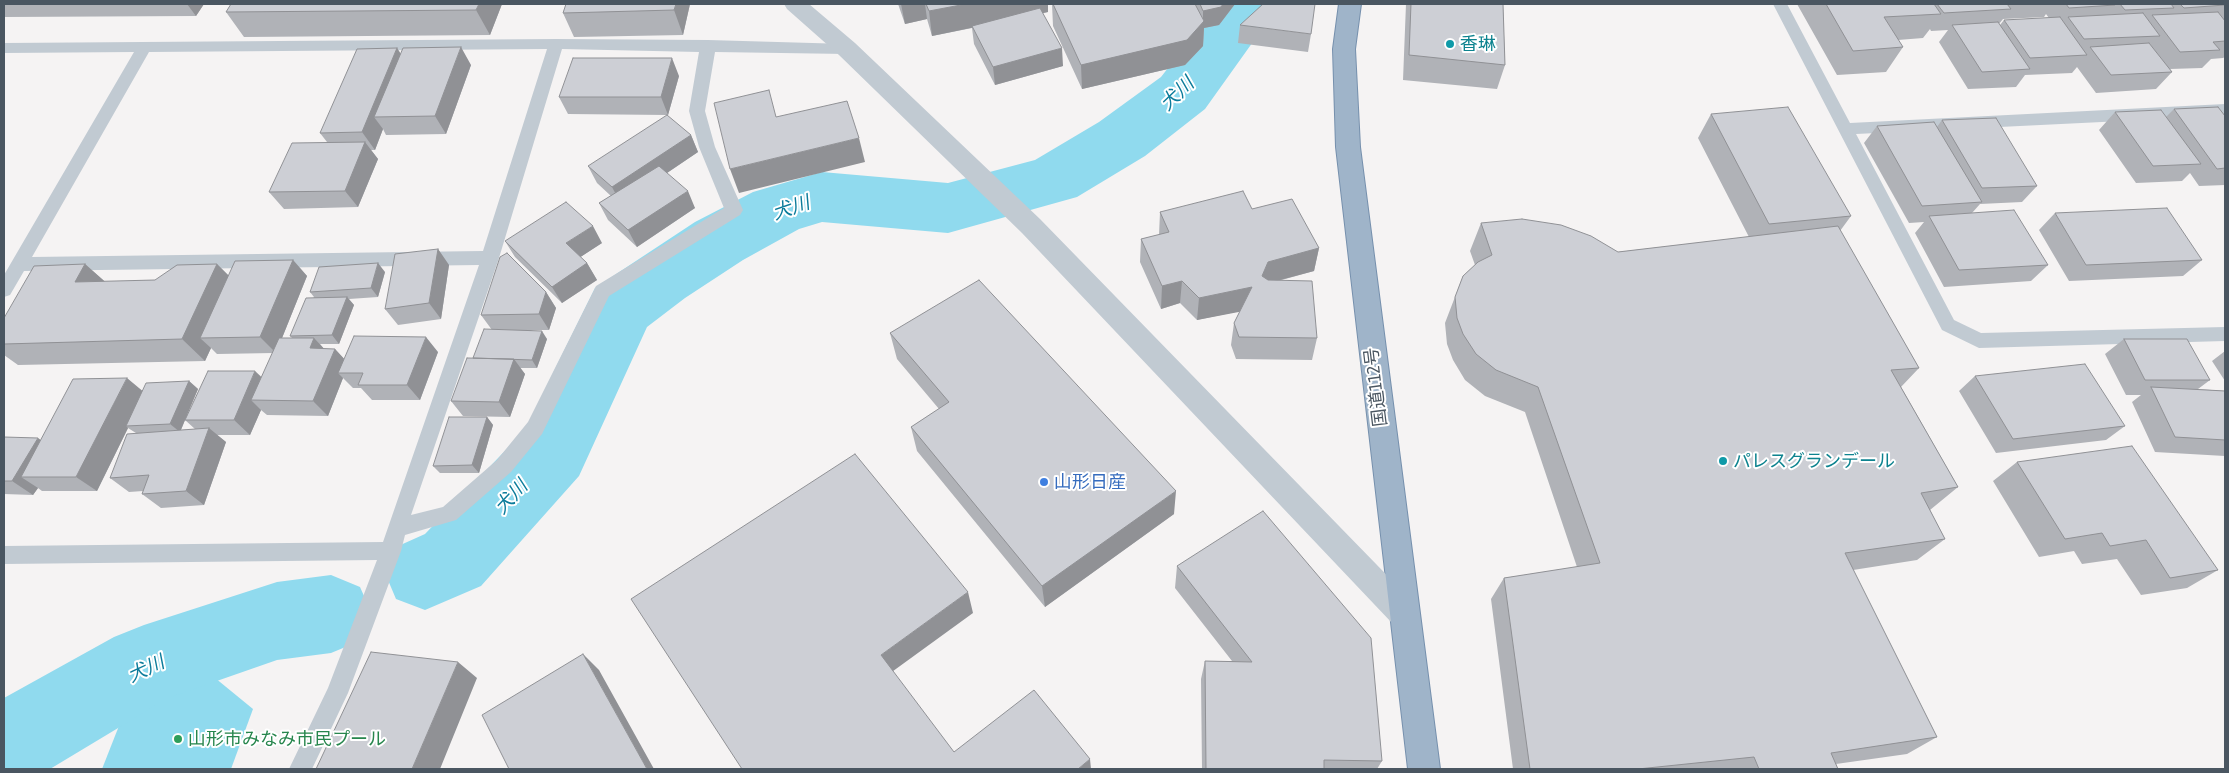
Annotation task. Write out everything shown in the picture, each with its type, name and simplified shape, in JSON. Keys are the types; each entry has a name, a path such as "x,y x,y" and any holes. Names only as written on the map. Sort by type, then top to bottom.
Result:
{"highway":[{"name":"国道112号","path":"1350,4 1344,49 1348,147 1424,769"}],"street":[{"path":"796,4 969,165 1031,226 1404,613"}],"lane":[{"path":"1780,4 1948,325 1979,341 2225,334"},
{"path":"4,48 556,44 708,45 846,49"},
{"path":"300,769 337,693 391,551 397,528 490,258 556,44"},
{"path":"397,528 449,514 504,466 535,428 602,291 734,210 706,147 697,111 708,45"},
{"path":"4,290 145,46"},
{"path":"1844,129 2225,110"},
{"path":"20,264 490,258"},
{"path":"4,555 391,551"}],"water":[{"name":"山形市みなみ市民プール","path":"209,673 253,709 231,769 102,769 126,708"}],"building":[{"path":"231,4 479,4 476,10 226,12"},
{"path":"566,4 676,4 674,10 563,13"},
{"path":"926,4 966,4 929,11"},
{"path":"1053,4 1195,4 1204,21 1187,40 1081,65"},
{"path":"1200,4 1223,4 1221,7 1203,11"},
{"path":"1263,4 1315,4 1311,34 1240,25"},
{"name":"香琳","path":"1411,4 1503,4 1505,65 1409,55"},
{"path":"1826,4 1934,4 1941,14 1884,17 1903,47 1853,51"},
{"path":"1937,4 2007,4 2011,9 1944,13"},
{"path":"2066,4 2114,4 2115,5 2069,8"},
{"path":"2120,4 2171,4 2174,8 2125,10"},
{"path":"2180,4 2225,4 2225,5 2184,8"},
{"path":"1040,8 1062,48 993,67 972,26"},
{"path":"2218,12 2225,21 2225,41 2213,42 2220,50 2180,52 2152,15"},
{"path":"2143,13 2160,36 2084,39 2068,17"},
{"path":"2060,17 2087,55 2030,58 2004,20"},
{"path":"1998,22 2030,69 1982,72 1952,25"},
{"path":"2149,43 2172,72 2111,75 2090,47"},
{"path":"461,47 435,116 374,117 403,48"},
{"path":"397,48 362,132 320,133 357,49"},
{"path":"573,58 672,58 661,97 559,97"},
{"path":"769,90 776,117 847,101 859,138 730,169 714,103"},
{"path":"1788,107 1851,216 1769,224 1711,114"},
{"path":"2218,107 2225,116 2225,168 2217,169 2174,109"},
{"path":"2161,110 2201,164 2153,166 2115,112"},
{"path":"667,115 691,135 612,187 588,166"},
{"path":"1996,118 2037,186 1982,188 1942,120"},
{"path":"1934,122 1982,202 1922,206 1877,126"},
{"path":"365,142 345,191 269,192 292,143"},
{"path":"659,166 688,191 628,230 599,203"},
{"path":"1243,191 1252,209 1292,199 1319,248 1268,262 1262,276 1268,280 1312,281 1317,338 1239,337 1234,323 1252,287 1199,298 1182,281 1162,286 1141,239 1169,232 1160,212"},
{"path":"566,202 593,226 566,243 587,263 552,287 505,241"},
{"path":"2167,208 2202,260 2086,265 2055,213"},
{"path":"2014,210 2048,265 1959,270 1929,216"},
{"name":"パレスグランデール","path":"1522,219 1561,225 1591,236 1618,252 1838,226 1919,368 1891,370 1958,487 1921,493 1945,539 1845,553 1937,737 1831,753 1838,769 1759,769 1754,757 1638,769 1530,769 1504,578 1600,563 1538,387 1496,370 1476,354 1463,334 1457,318 1455,297 1463,276 1478,262 1492,255 1481,223"},
{"path":"438,249 429,303 385,309 395,254"},
{"path":"507,253 546,292 539,314 481,315 500,257"},
{"path":"293,260 260,337 200,338 235,261"},
{"path":"378,263 371,288 310,292 319,267"},
{"path":"85,264 75,282 155,280 177,265 217,264 182,339 4,344 4,318 34,266"},
{"name":"山形日産","path":"979,280 1176,491 1042,586 911,427 949,402 890,333"},
{"path":"347,297 332,335 290,336 306,298"},
{"path":"484,329 542,331 532,360 473,358"},
{"path":"354,336 426,337 407,385 358,385 363,373 338,373"},
{"path":"279,338 314,338 310,348 335,349 313,401 251,400"},
{"path":"2124,339 2187,339 2210,380 2145,380"},
{"path":"467,358 514,359 499,402 451,401"},
{"path":"2085,364 2125,426 2013,439 1975,376"},
{"path":"208,371 255,371 234,420 185,420"},
{"path":"127,378 76,477 21,477 73,379"},
{"path":"189,381 170,424 126,426 146,383"},
{"path":"2151,387 2225,391 2225,440 2175,437"},
{"path":"449,417 487,417 472,465 433,466"},
{"path":"209,428 186,491 142,494 149,475 110,478 127,434"},
{"path":"4,437 38,438 12,481 4,481"},
{"path":"2132,446 2218,570 2170,578 2146,540 2110,546 2102,533 2065,539 2017,462"},
{"path":"855,454 968,592 881,655 954,752 1034,690 1090,759 1078,769 742,769 631,599"},
{"path":"1263,511 1371,638 1382,761 1324,760 1324,769 1206,769 1205,661 1252,662 1177,566"},
{"path":"371,652 458,662 412,769 316,769"},
{"path":"583,654 647,769 509,769 482,715"}],"waterway":[{"name":"犬川","path":"425,573 453,560 552,453 620,308 660,279 719,241 777,210 822,197 948,208 1054,180 1122,139 1183,93 1250,4"},
{"name":"犬川","path":"4,750 27,733 144,666 277,621 331,614"}],"place":[{"name":"香琳","path":"1450,44"},
{"name":"パレスグランデール","path":"1723,461"},
{"name":"山形日産","path":"1044,482"},
{"name":"山形市みなみ市民プール","path":"178,739"}]}
